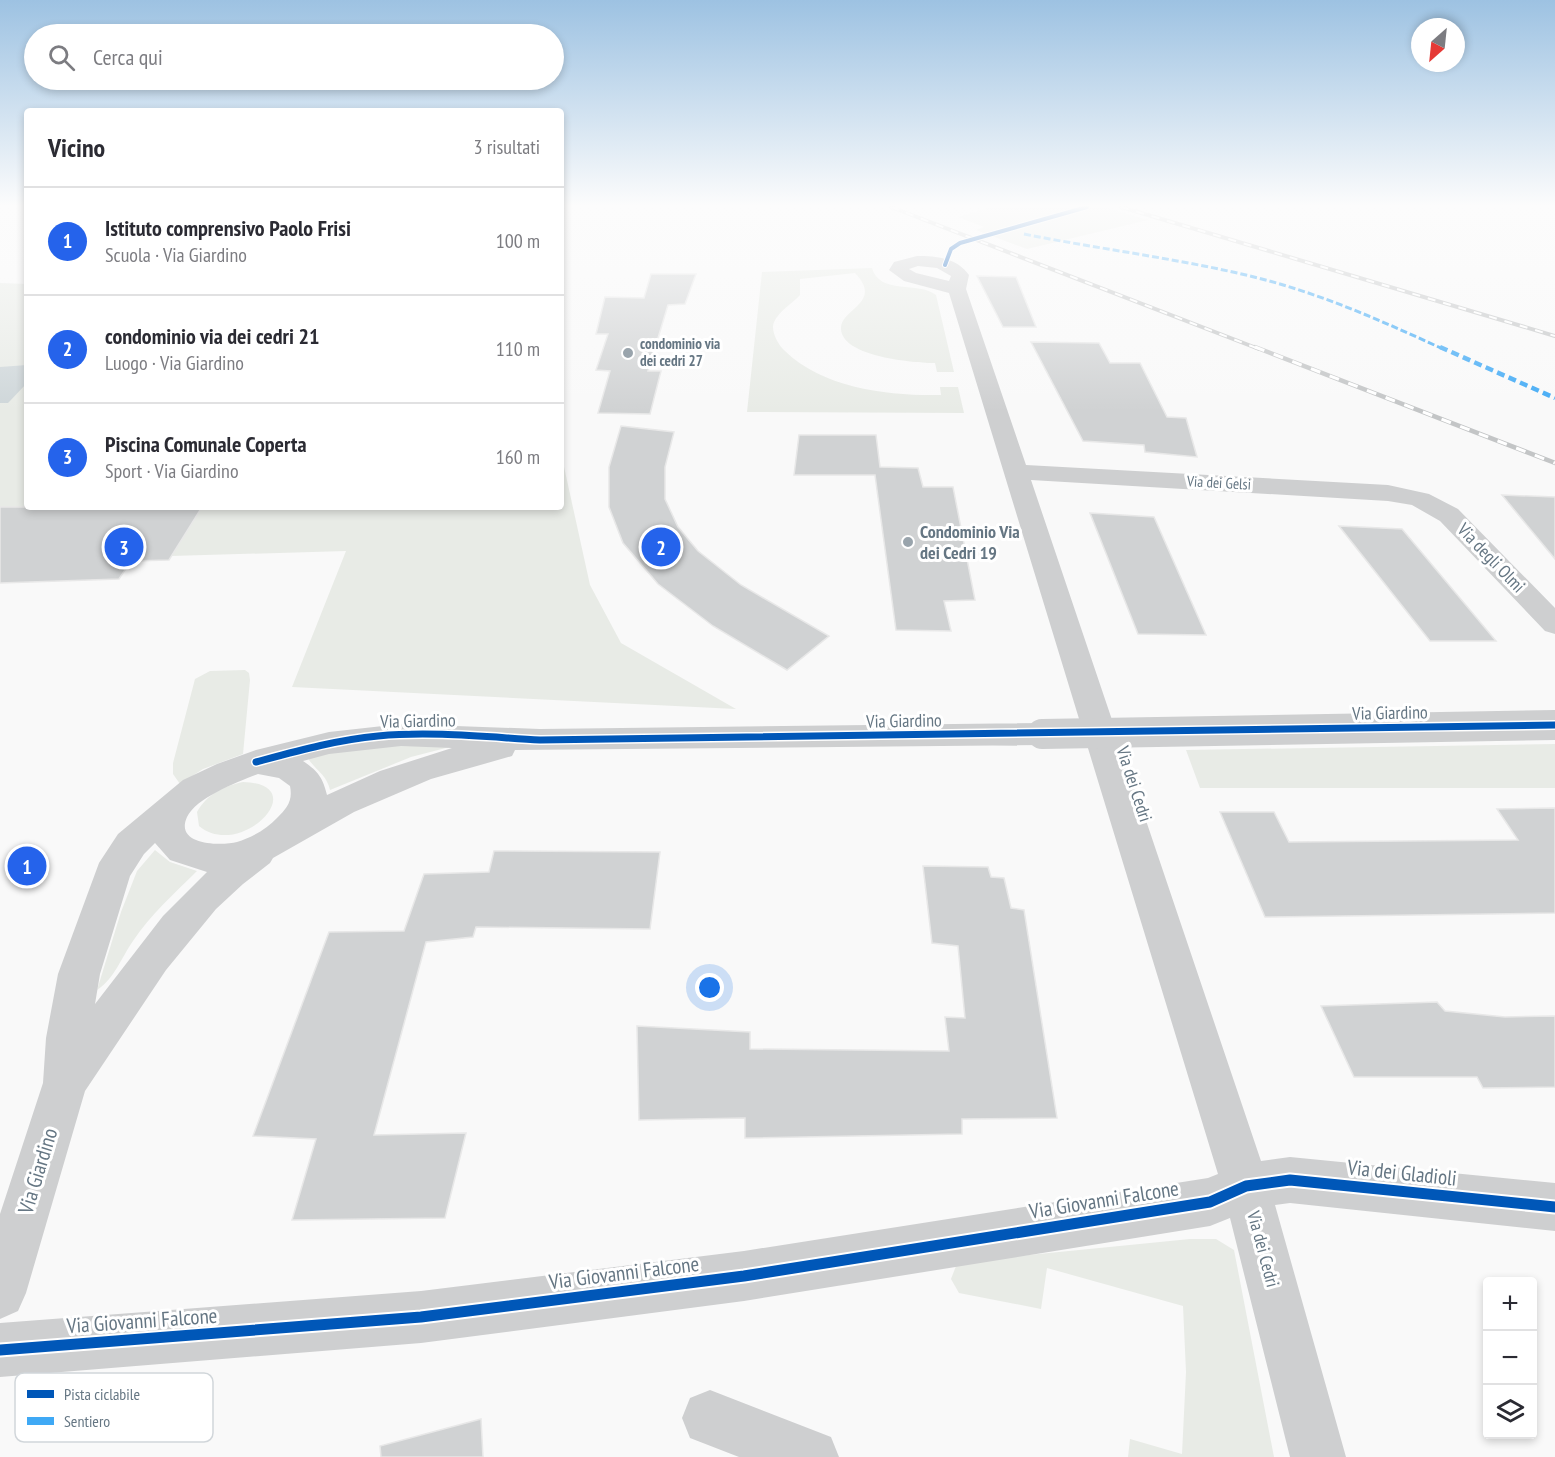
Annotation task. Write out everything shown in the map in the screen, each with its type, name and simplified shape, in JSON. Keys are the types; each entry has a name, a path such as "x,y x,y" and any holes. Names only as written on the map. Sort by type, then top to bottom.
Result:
{"street":[{"name":"Via dei Cedri","path":"957,289 1246,1186 1318,1457"},
{"name":"Via dei Gelsi","path":"1016,472 1388,493 1420,499"},
{"name":"Via degli Olmi","path":"1420,499 1436,506 1458,523 1555,625"},
{"name":"Via Giardino","path":"0,1293 65,1083 68,1038 79,974 112,873 131,844 175,805 215,778 256,762 329,743 380,736 447,735 540,740 1555,725"},
{"name":"Via Giardino","path":"65,1083 135,983 190,913 248,858 332,806 393,779 457,758 540,740"},
{"name":"Via Giardino","path":"175,805 168,821 169,835 177,847 193,856 213,859 237,856 281,837 301,819 309,803 310,789 303,777 291,768 276,763 256,762"},
{"name":"Via dei Gladioli","path":"1246,1186 1290,1180 1555,1207"},
{"name":"Via Giovanni Falcone","path":"0,1350 421,1317 744,1276 1210,1202 1246,1186"},
{"path":"710,1418 811,1457"}],"shaded area":[{"path":"762,275 837,275 800,279 800,295 774,322 775,337 785,351 801,364 819,374 858,388 901,394 941,395 940,387 958,387 964,413 747,412"},
{"path":"857,275 875,275 883,282 891,285 929,291 936,295 954,372 937,372 935,363 896,360 865,352 852,345 844,337 841,327 843,320 863,298 865,291 863,283"},
{"path":"0,283 24,284 24,510 564,510 564,467 590,585 621,643 736,709 292,687 346,551 0,561"},
{"path":"24,365 24,386 8,403 0,403 0,367"},
{"path":"245,670 249,673 250,680 243,754 203,769 180,784 173,774 173,763 195,679 210,671"},
{"path":"354,742 465,743 411,757 330,790 326,780 306,755"},
{"path":"1555,744 1555,788 1200,788 1186,750"},
{"path":"243,782 264,786 272,795 272,806 264,818 250,828 234,834 216,834 199,826 197,812 206,800 229,786"},
{"path":"155,850 170,862 197,871 147,922 113,974 97,990 121,912 137,871"},
{"path":"1190,1239 1216,1239 1234,1250 1274,1457 1128,1457 1130,1439 1182,1454 1186,1372 1183,1306 1047,1268 1041,1309 959,1293 951,1279 956,1266 997,1258"}],"building":[{"name":"condominio via dei cedri 27","path":"651,275 696,275 685,304 668,305 648,371 661,371 650,414 598,413 610,371 596,370 608,334 596,334 605,297 644,298"},
{"path":"977,276 1016,277 1036,327 1003,327"},
{"path":"1031,342 1099,343 1110,363 1140,363 1167,417 1186,418 1197,457 1145,452 1144,445 1083,441"},
{"path":"621,426 674,432 665,467 665,499 678,527 698,551 741,585 829,636 787,670 713,626 658,584 623,543 609,507 609,467"},
{"name":"Condominio Via dei Cedri 19","path":"799,435 876,435 880,467 918,468 923,487 953,487 975,600 944,601 951,631 896,630 875,475 794,475"},
{"path":"1502,495 1555,497 1555,559"},
{"path":"0,507 24,507 24,510 200,510 169,560 131,561 119,579 0,583"},
{"path":"1090,513 1154,517 1206,635 1138,634"},
{"path":"1339,526 1402,529 1496,641 1430,641"},
{"path":"1555,808 1555,913 1265,917 1220,812 1274,812 1289,842 1518,840 1497,809"},
{"path":"494,851 660,852 650,929 476,927 473,937 426,942 374,1135 466,1133 445,1218 292,1220 316,1139 253,1136 329,932 404,931 424,874 489,872"},
{"path":"923,866 988,867 991,877 1004,878 1011,908 1024,910 1057,1118 962,1119 962,1134 745,1138 745,1118 639,1120 637,1026 750,1032 750,1049 949,1051 945,1017 965,1018 958,946 932,943"},
{"path":"1437,1002 1445,1011 1505,1017 1555,1016 1555,1087 1483,1088 1477,1077 1354,1077 1321,1006"},
{"path":"481,1419 483,1457 381,1457 380,1446"}],"railway":[{"path":"1067,275 1259,349"},
{"path":"1350,275 1555,336"},
{"path":"1255,347 1555,463"}],"marked path":[{"path":"1246,275 1318,296 1352,309 1555,398"}],"cycle path":[{"path":"256,762 329,743 380,736 447,735 540,740 1555,725"},
{"path":"0,1350 421,1317 744,1276 1210,1202 1246,1186 1290,1180 1555,1207"}],"place":[{"name":"condominio via dei cedri 27","path":"628,353"},
{"name":"Condominio Via dei Cedri 19","path":"908,542"},
{"name":"Piscina Comunale Coperta","path":"124,547"},
{"name":"condominio via dei cedri 21","path":"661,547"},
{"name":"Istituto comprensivo Paolo Frisi","path":"27,866"}]}
